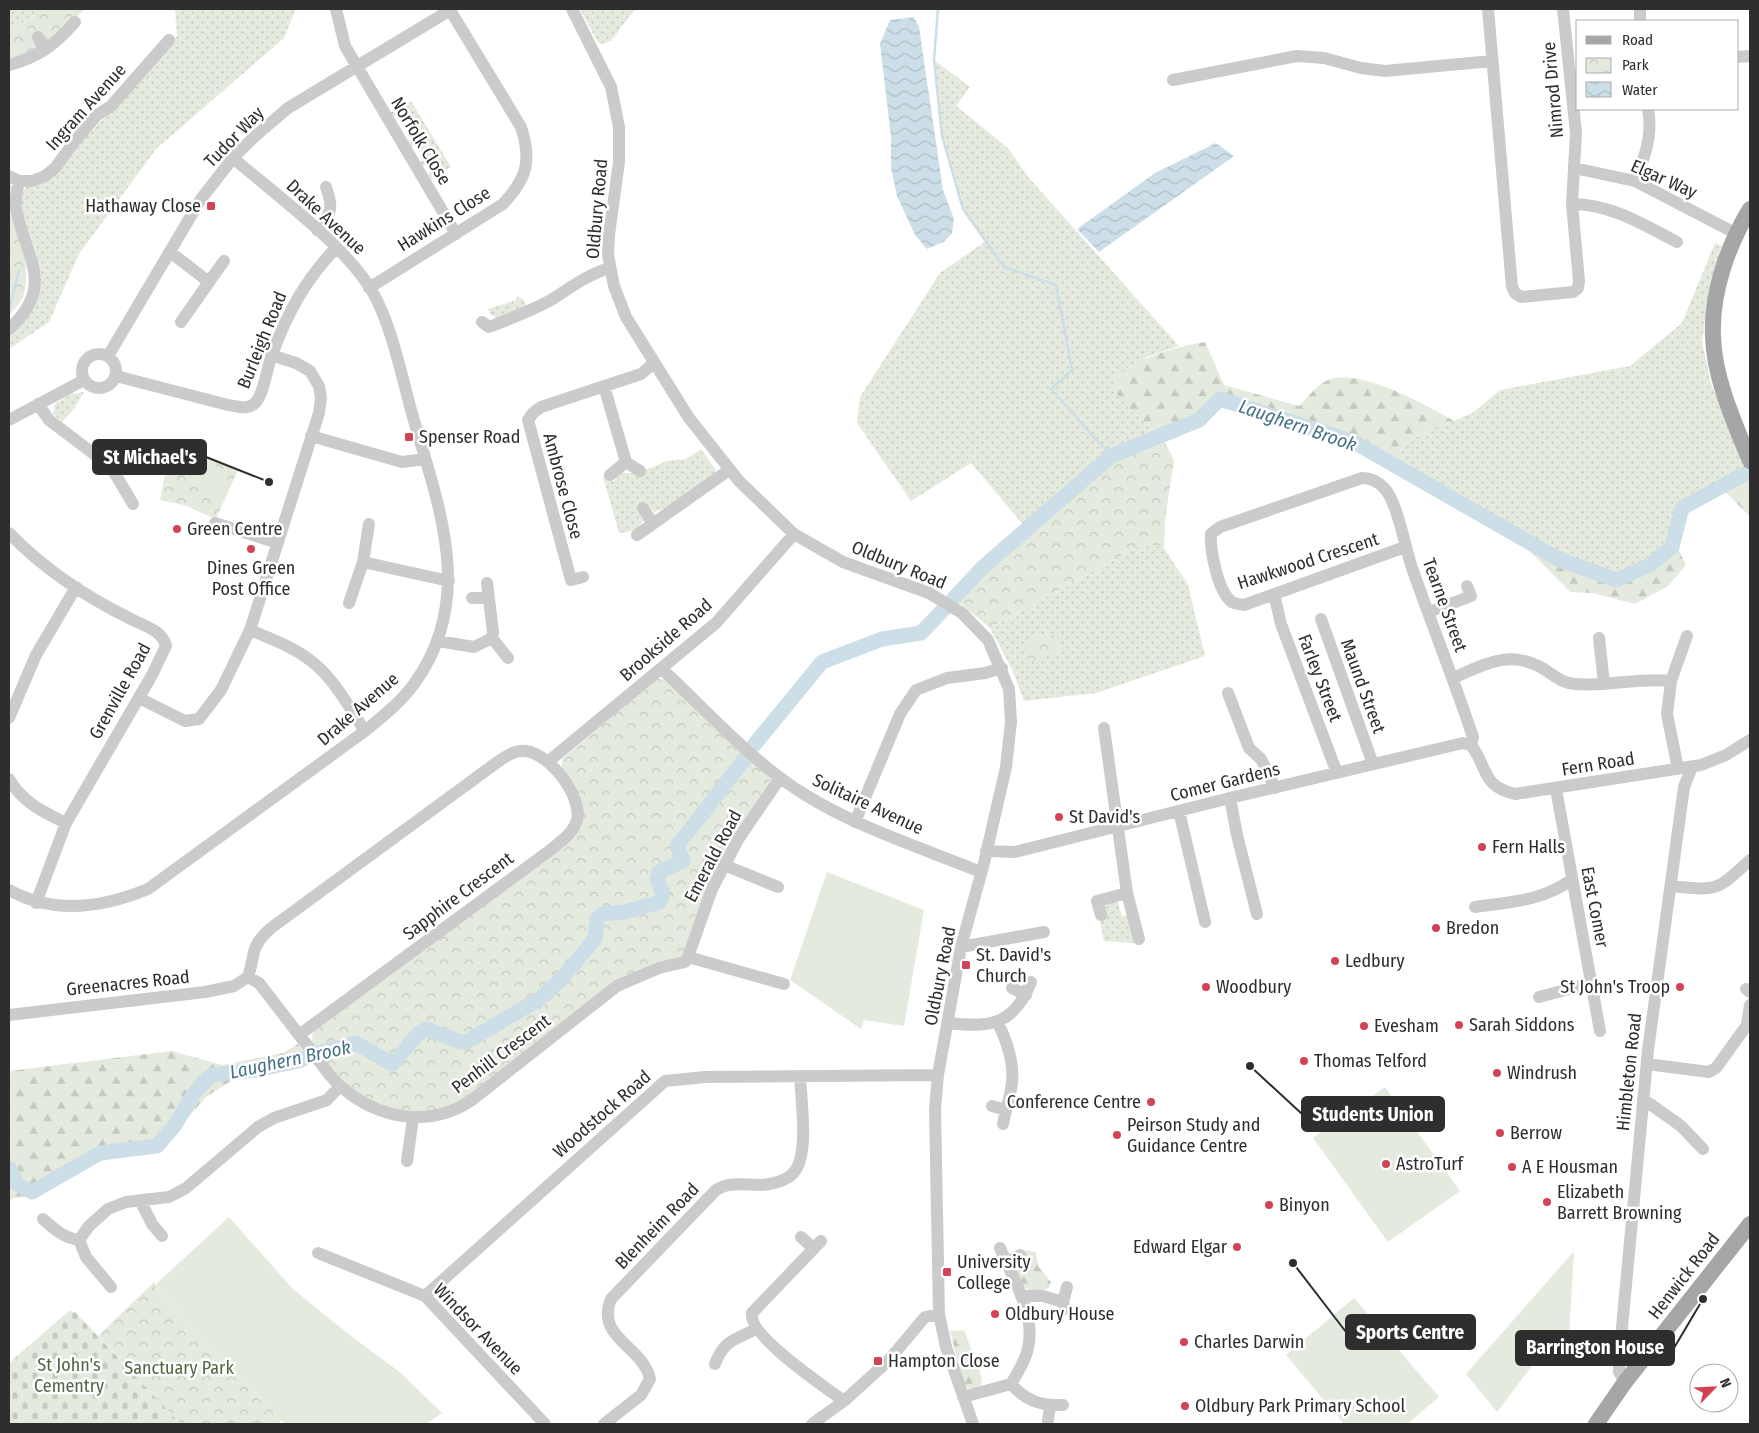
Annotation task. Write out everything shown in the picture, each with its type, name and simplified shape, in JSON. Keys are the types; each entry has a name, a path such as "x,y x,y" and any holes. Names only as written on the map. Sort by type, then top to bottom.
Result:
{"main road":[{"path":"1749,459 1720,375 1713,336 1720,279 1735,233 1750,209"},
{"name":"Henwick Road","path":"1596,1424 1624,1382 1750,1224"}],"street":[{"name":"Norfolk Close","path":"336,9 345,46 456,234"},
{"name":"Oldbury Road","path":"572,9 611,87 619,127 620,162 609,234 609,268 626,317 689,418 729,470 794,534 843,562 929,593 962,613 988,640 1002,668 1009,689 1011,722 1006,767 961,948 949,1023 938,1074 935,1109 938,1314 946,1347 973,1424"},
{"path":"1173,80 1296,56 1316,57 1361,68 1385,71 1492,61 1488,9"},
{"name":"Nimrod Drive","path":"1492,61 1512,287 1515,293 1521,297 1573,292 1578,288 1572,204 1576,133 1563,9"},
{"name":"Tudor Way","path":"108,356 201,199 233,158 288,108 451,10"},
{"name":"Hawkins Close","path":"369,288 503,204 515,191 524,173 527,147 521,127 451,10"},
{"path":"9,65 23,61 58,42 75,22"},
{"path":"38,36 44,50"},
{"name":"Ingram Avenue","path":"14,178 32,181 45,176 55,168 97,115 111,106 169,40"},
{"path":"1635,181 1648,147 1650,128 1648,110"},
{"name":"Drake Avenue","path":"9,890 36,903 60,907 113,901 148,889 365,731 393,707 414,685 438,641 448,606 448,548 425,459 384,319 369,288 336,248 233,158"},
{"name":"Elgar Way","path":"1574,168 1635,181 1735,233"},
{"path":"9,329 25,312 33,294 35,276 34,262 16,208 14,178"},
{"path":"317,230 329,215 332,204 326,188"},
{"path":"1572,204 1588,204 1611,210 1678,242"},
{"name":"Burleigh Road","path":"116,376 243,408 256,402 288,314 301,289 336,248"},
{"path":"170,252 209,282"},
{"path":"181,322 224,261"},
{"path":"482,322 490,327 523,313 550,300 593,273 609,268"},
{"path":"99,353 108,356 114,361 116,376 112,383 105,388 97,389 89,386 84,380 81,371 84,362 90,356 99,353"},
{"path":"139,698 185,721 199,719 221,690 250,630 320,406 319,386 305,367 272,355"},
{"name":"Ambrose Close","path":"571,580 528,420 541,407 641,374 654,363"},
{"path":"9,420 84,380"},
{"path":"604,386 626,462 640,470"},
{"path":"38,404 49,420 111,468 133,504"},
{"path":"312,436 402,462 425,459"},
{"path":"610,475 626,462"},
{"path":"638,535 729,470"},
{"name":"Hawkwood Crescent","path":"1377,482 1370,478 1362,478 1220,526 1212,534 1211,544 1220,583 1225,594 1234,603 1244,605 1405,546"},
{"name":"Tearne Street","path":"1377,482 1385,489 1392,501 1405,546 1473,737 1471,745"},
{"path":"643,508 653,524"},
{"path":"216,523 278,543"},
{"path":"349,603 363,562 370,524"},
{"name":"Grenville Road","path":"9,533 41,563 76,588 162,637 165,651 66,824 36,903"},
{"name":"Brookside Road","path":"549,761 729,610 794,534"},
{"path":"363,562 449,581"},
{"path":"487,583 487,598 493,632 492,638 508,658"},
{"path":"1428,612 1471,596 1467,586"},
{"path":"9,718 36,655 76,588"},
{"name":"Farley Street","path":"1274,594 1281,624 1337,773"},
{"path":"472,598 487,598"},
{"name":"Maund Street","path":"1320,619 1373,764"},
{"path":"250,630 274,640 315,664 328,677 365,731"},
{"path":"1678,769 1668,714 1671,681 1688,633"},
{"path":"1598,637 1604,683"},
{"path":"438,641 474,647 492,638"},
{"path":"1453,678 1497,660 1520,659 1544,669 1563,682 1575,684 1640,679 1671,681"},
{"name":"Solitaire Avenue","path":"662,668 780,778 804,794 855,822 981,872"},
{"path":"855,822 900,714 916,690 947,678 985,673 1002,668"},
{"path":"1227,693 1249,748 1261,759 1275,788"},
{"path":"1104,728 1127,893 1139,939"},
{"name":"Fern Road","path":"1471,745 1476,752 1486,777 1502,790 1524,794 1712,762 1750,740"},
{"name":"Comer Gardens","path":"986,851 1015,852 1373,764 1463,744 1471,745"},
{"path":"248,977 252,952 258,940 271,928 492,766 519,751 539,755 549,761"},
{"name":"Sapphire Crescent","path":"299,1035 549,850 573,830 578,819 577,804 573,793 549,761"},
{"name":"Himbleton Road","path":"1624,1382 1619,1372 1619,1359 1643,1099 1684,787 1692,766"},
{"name":"Emerald Road","path":"688,957 700,919 724,865 750,821 780,778"},
{"path":"9,779 21,797 35,808 66,824"},
{"name":"East Comer","path":"1556,789 1600,1031"},
{"path":"1230,798 1237,835 1258,900 1257,914"},
{"path":"1179,811 1205,922"},
{"path":"1672,886 1704,890 1722,886 1750,860"},
{"path":"724,865 778,887"},
{"path":"1475,907 1540,897 1572,879"},
{"path":"1101,915 1097,901 1127,893"},
{"path":"961,948 1044,932"},
{"path":"688,957 783,983"},
{"name":"Penhill Crescent","path":"248,977 259,983 340,1086 389,1114 413,1118 446,1114 463,1106 617,986 659,968 685,962 688,957"},
{"name":"Greenacres Road","path":"9,1015 205,992 234,986 248,977"},
{"path":"949,1023 981,1026 1009,1016 1020,1005 1031,982"},
{"path":"1539,998 1592,983"},
{"path":"1012,988 1026,995"},
{"path":"1647,1064 1709,1072 1716,1068 1747,1025 1750,1005"},
{"path":"997,1021 1007,1043 1012,1070 1012,1087 1003,1124"},
{"name":"Woodstock Road","path":"425,1296 665,1081 705,1077 938,1074"},
{"name":"Blenheim Road","path":"604,1424 641,1394 650,1379 648,1368 643,1360 618,1338 609,1326 607,1315 611,1299 716,1190 731,1184 766,1185 783,1180 794,1173 800,1163 802,1147 800,1076"},
{"path":"80,1240 89,1226 108,1209 126,1202 141,1202 168,1197 186,1188 258,1127 274,1118 327,1100 340,1086"},
{"path":"1643,1099 1681,1126 1703,1149"},
{"path":"992,1106 1006,1110"},
{"path":"407,1161 413,1118"},
{"path":"141,1202 152,1224 162,1236"},
{"path":"43,1218 56,1231 72,1239 80,1240"},
{"path":"801,1237 817,1245 752,1314 752,1321 756,1329 805,1372 844,1400"},
{"path":"80,1240 86,1257 110,1287"},
{"path":"963,1397 1011,1384 1027,1352 1030,1336 1021,1296 1000,1248"},
{"name":"Windsor Avenue","path":"318,1253 425,1296 545,1424"},
{"path":"1006,1262 1020,1255"},
{"path":"1021,1296 1043,1296 1064,1306 1068,1287"},
{"path":"812,1424 844,1400 888,1361 925,1317 938,1314"},
{"path":"715,1364 719,1352 730,1340 756,1329"},
{"path":"1011,1384 1021,1396 1040,1404 1050,1406 1063,1405"},
{"path":"1048,1421 1050,1406"}],"green space":[{"path":"9,9 45,9 9,31"},
{"path":"45,9 85,9 51,42 37,44 36,49 9,61 9,31"},
{"path":"175,9 296,9 284,38 156,149 79,254 49,322 9,349 14,325 39,274 39,264 23,213 22,191 94,129 177,36"},
{"path":"580,9 635,9 611,41 601,44 597,41"},
{"path":"934,60 970,87 956,106 1008,148 1029,178 1179,346 1146,357 1129,409 1161,435 1111,456 1027,529 971,463 911,501 857,423 860,397 940,273 986,241 963,209 942,136"},
{"path":"411,101 451,167 431,179 428,174 432,171 428,164 423,166 420,162 425,158 417,144 411,147 408,141 413,138 398,114 393,117 390,113"},
{"path":"9,180 20,221 26,272 23,297 9,316"},
{"path":"1715,243 1722,246 1709,294 1702,341 1711,383 1746,473 1682,508 1672,547 1650,565 1616,580 1558,559 1397,465 1403,443 1474,412 1500,390 1630,366 1682,323"},
{"path":"517,297 522,298 528,307 497,318 490,314 488,309 516,300"},
{"path":"1205,342 1224,385 1299,406 1322,383 1331,379 1360,380 1377,384 1411,398 1454,421 1403,443 1397,465 1354,442 1220,399 1199,420 1161,435 1129,409 1116,393 1116,374 1138,362 1159,354"},
{"path":"84,392 73,410 62,422 53,414 55,404 70,394"},
{"path":"1161,435 1174,460 1165,520 1164,548 1144,543 990,628 954,598 982,568 1111,456"},
{"path":"181,444 238,470 216,519 184,505 160,500 165,475"},
{"path":"701,449 716,470 715,473 668,509 665,508 654,512 646,502 637,508 643,520 639,527 619,533 603,477 606,476 613,482 622,473 634,473 666,461 686,459"},
{"path":"197,459 230,473 221,494 188,478"},
{"path":"1746,473 1750,479 1750,517 1722,488"},
{"path":"1511,532 1558,559 1616,580 1650,565 1672,547 1673,538 1686,565 1668,586 1635,604 1593,593 1570,592"},
{"path":"1144,543 1164,548 1188,585 1205,656 1096,693 1024,701 1012,669 990,628"},
{"path":"1047,633 1057,636 1061,646 1060,651 1034,661 1026,656 1029,643 1038,636"},
{"path":"658,678 668,680 771,776 770,784 686,956 649,968 456,1105 421,1114 384,1108 346,1086 311,1043 313,1032 576,832 562,771 562,759"},
{"path":"827,872 924,910 904,1026 864,1020 861,1029 790,980"},
{"path":"1117,899 1122,916 1130,915 1136,943 1104,941 1100,921 1101,906"},
{"path":"298,1044 314,1064 298,1061 247,1071 206,1097 159,1151 100,1159 76,1170 32,1197 13,1198 9,1203 9,1071 171,1051 222,1065 283,1053"},
{"name":"AstroTurf","path":"1385,1087 1460,1191 1388,1242 1313,1138"},
{"path":"229,1217 292,1288 347,1333 401,1373 442,1413 426,1424 285,1424 161,1296 156,1284"},
{"path":"1025,1250 1036,1252 1038,1266 1051,1282 1049,1288 1035,1291 1029,1290 1022,1285 1013,1267 1022,1257"},
{"path":"1574,1251 1569,1336 1565,1342 1557,1336 1548,1346 1541,1342 1536,1349 1541,1354 1497,1412 1466,1374"},
{"name":"Sanctuary Park","path":"154,1282 161,1296 281,1420 277,1424 181,1424 98,1336"},
{"path":"1354,1298 1439,1397 1407,1424 1344,1424 1286,1355"},
{"name":"St John's Cementry","path":"69,1311 75,1312 181,1424 9,1424 9,1363"},
{"path":"964,1330 982,1378 981,1385 971,1391 963,1383 950,1331"}],"water":[{"path":"914,17 919,27 943,190 954,219 952,233 945,241 927,249 915,235 897,196 891,168 891,137 880,44 890,20"},
{"path":"1216,143 1234,156 1099,252 1077,229 1155,173"}],"waterway":[{"path":"938,9 934,60 942,136 963,209 1004,267 1056,285 1072,370 1051,389 1111,456"},
{"path":"9,310 19,271"},
{"name":"Laughern Brook","path":"954,598 982,568 1111,456 1199,420 1220,399 1354,442 1558,559 1616,580 1650,565 1672,547 1682,508 1750,471"},
{"name":"Laughern Brook","path":"754,745 822,662 882,639 921,633 945,608"},
{"name":"Laughern Brook","path":"9,1168 17,1184 32,1192 100,1153 157,1146 175,1125 194,1093 212,1075 256,1070 298,1061 356,1043 392,1064 419,1033 427,1029 461,1042 466,1042 541,998 563,977 595,939 597,919 602,914 624,912 660,902 663,893 657,879 659,872 683,861 677,846 747,756"}],"place":[{"name":"Hathaway Close","path":"211,206"},
{"name":"Spenser Road","path":"409,437"},
{"name":"St Michael's","path":"269,482"},
{"name":"Green Centre","path":"177,529"},
{"name":"Dines Green Post Office","path":"251,549"},
{"name":"St David's","path":"1059,817"},
{"name":"Fern Halls","path":"1482,847"},
{"name":"Bredon","path":"1436,928"},
{"name":"Ledbury","path":"1335,961"},
{"name":"St. David's Church","path":"966,965"},
{"name":"Woodbury","path":"1206,987"},
{"name":"St John's Troop","path":"1680,987"},
{"name":"Sarah Siddons","path":"1459,1025"},
{"name":"Evesham","path":"1364,1026"},
{"name":"Thomas Telford","path":"1304,1061"},
{"name":"Students Union","path":"1250,1066"},
{"name":"Windrush","path":"1497,1073"},
{"name":"Conference Centre","path":"1151,1102"},
{"name":"Berrow","path":"1500,1133"},
{"name":"Peirson Study and Guidance Centre","path":"1117,1135"},
{"name":"AstroTurf","path":"1386,1164"},
{"name":"A E Housman","path":"1512,1167"},
{"name":"Elizabeth Barrett Browning","path":"1547,1202"},
{"name":"Binyon","path":"1269,1205"},
{"name":"Edward Elgar","path":"1237,1247"},
{"name":"Sports Centre","path":"1293,1263"},
{"name":"University College","path":"947,1272"},
{"name":"Barrington House","path":"1703,1299"},
{"name":"Oldbury House","path":"995,1314"},
{"name":"Charles Darwin","path":"1184,1342"},
{"name":"Hampton Close","path":"878,1361"},
{"name":"Oldbury Park Primary School","path":"1185,1406"}]}
